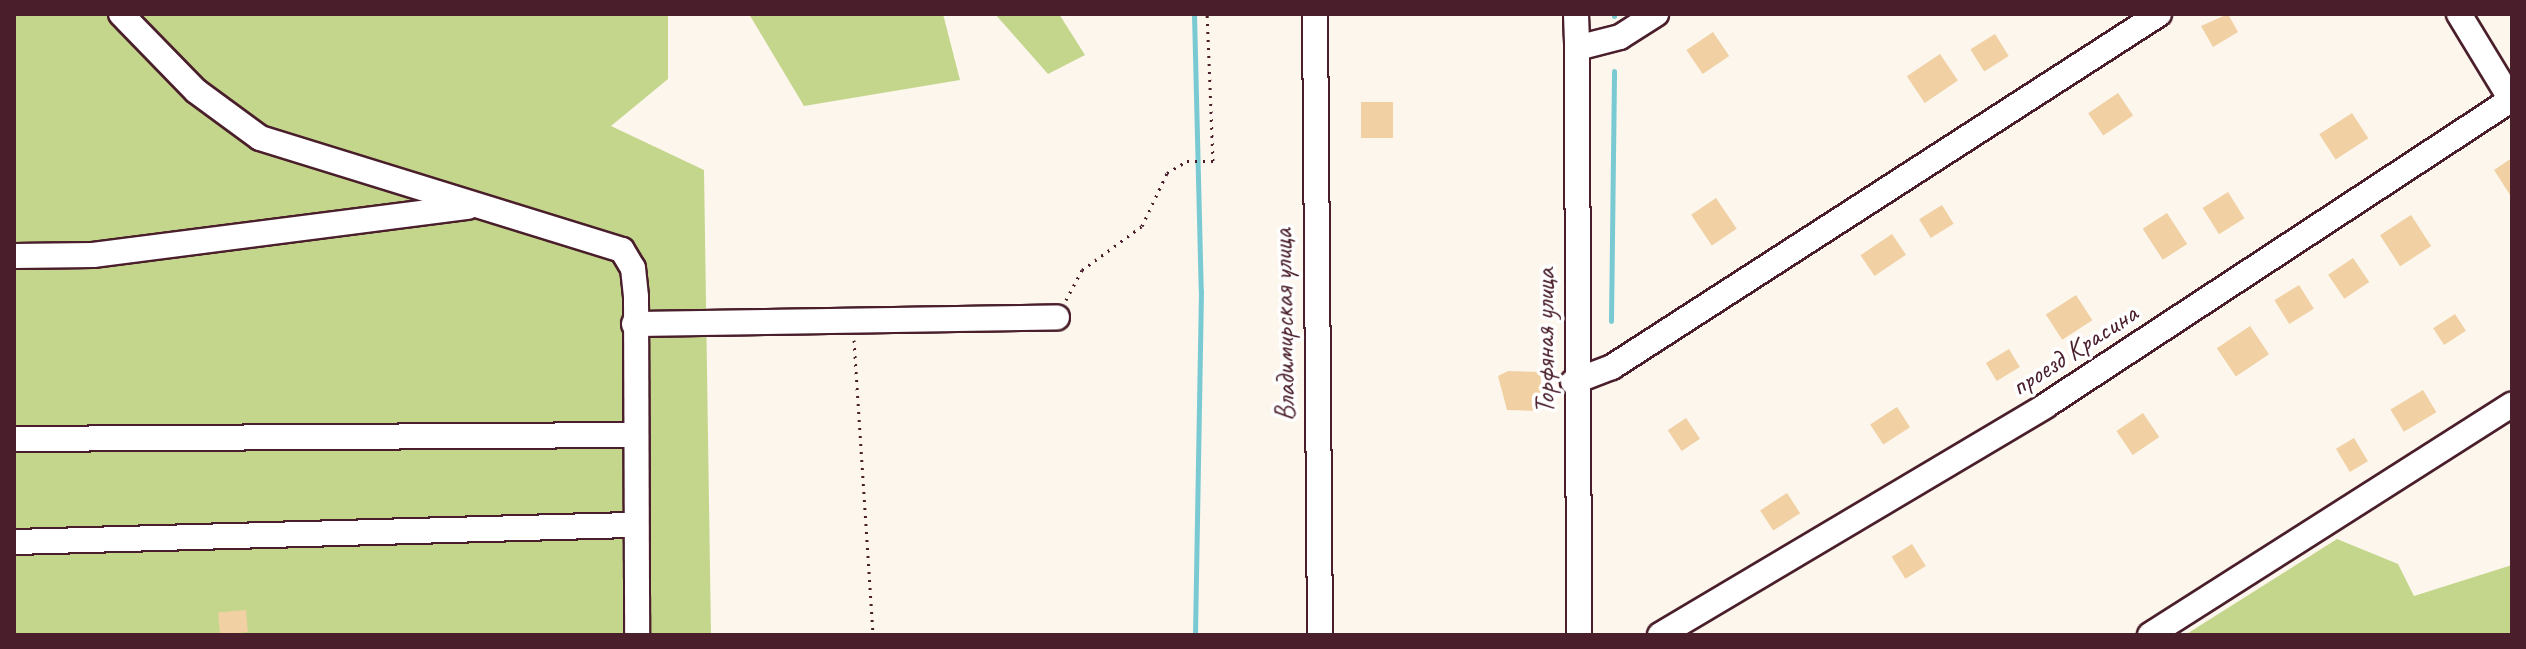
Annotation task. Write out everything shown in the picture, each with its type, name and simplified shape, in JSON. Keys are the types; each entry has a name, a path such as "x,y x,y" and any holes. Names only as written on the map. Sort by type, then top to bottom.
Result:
{"street":[{"path":"121,14 196,91 260,138 622,250 633,268 631,525 637,635"},
{"name":"Владимирская улица","path":"1315,14 1320,635"},
{"name":"Торфяная улица","path":"1576,14 1573,382 1579,635"},
{"path":"1577,48 1620,37 1656,14"},
{"path":"1573,382 1612,367 2159,14"},
{"path":"2459,14 2512,100"},
{"name":"проезд Красина","path":"1660,635 2045,406 2512,100"},
{"path":"14,256 93,255 474,206"},
{"path":"634,324 853,324 1057,317"},
{"path":"2150,635 2512,404"},
{"path":"14,439 631,435"},
{"path":"14,542 631,525"}],"path":[{"path":"1057,317 1082,270 1142,226 1167,173 1187,161 1213,161 1207,14"},
{"path":"853,324 873,635"}],"green space":[{"path":"14,14 668,14 668,79 611,126 704,170 711,635 14,635"},
{"path":"749,14 943,14 960,80 804,106"},
{"path":"995,14 1059,14 1085,55 1048,74"},
{"path":"2337,539 2398,564 2414,596 2512,565 2512,635 2185,635"}],"building":[{"path":"2228,14 2238,32 2213,47 2201,26"},
{"path":"1713,32 1729,56 1703,74 1686,50"},
{"path":"1995,34 2009,56 1984,71 1970,49"},
{"path":"1940,54 1958,81 1925,103 1907,76"},
{"path":"2118,93 2133,115 2103,136 2088,113"},
{"path":"1361,102 1393,102 1393,138 1361,138"},
{"path":"2352,113 2368,138 2336,159 2319,134"},
{"path":"2512,158 2512,198 2494,170"},
{"path":"2228,192 2244,218 2219,234 2203,208"},
{"path":"1716,198 1737,229 1712,245 1691,215"},
{"path":"1942,205 1954,224 1931,238 1919,219"},
{"path":"2167,213 2187,244 2163,260 2143,229"},
{"path":"2411,215 2431,246 2400,266 2380,235"},
{"path":"1892,234 1906,255 1874,276 1860,255"},
{"path":"2353,258 2369,282 2344,299 2328,275"},
{"path":"2299,285 2314,309 2289,324 2274,300"},
{"path":"2076,295 2092,320 2062,340 2046,315"},
{"path":"2455,314 2466,331 2444,345 2433,328"},
{"path":"2250,326 2269,354 2236,377 2217,348"},
{"path":"2009,349 2020,367 1997,381 1986,363"},
{"path":"1508,371 1541,372 1540,411 1507,410 1498,376"},
{"path":"2423,390 2436,412 2404,432 2390,410"},
{"path":"1897,407 1910,427 1883,445 1870,424"},
{"path":"2143,413 2159,437 2133,455 2116,431"},
{"path":"1686,418 1700,439 1682,451 1668,430"},
{"path":"2354,438 2368,461 2350,472 2336,449"},
{"path":"1787,493 1800,513 1773,531 1760,510"},
{"path":"1912,544 1926,566 1905,579 1892,557"},
{"path":"246,610 248,632 220,634 218,612"}],"waterway":[{"path":"1194,14 1201,291 1195,635"},
{"path":"1611,321 1614,71"}]}
